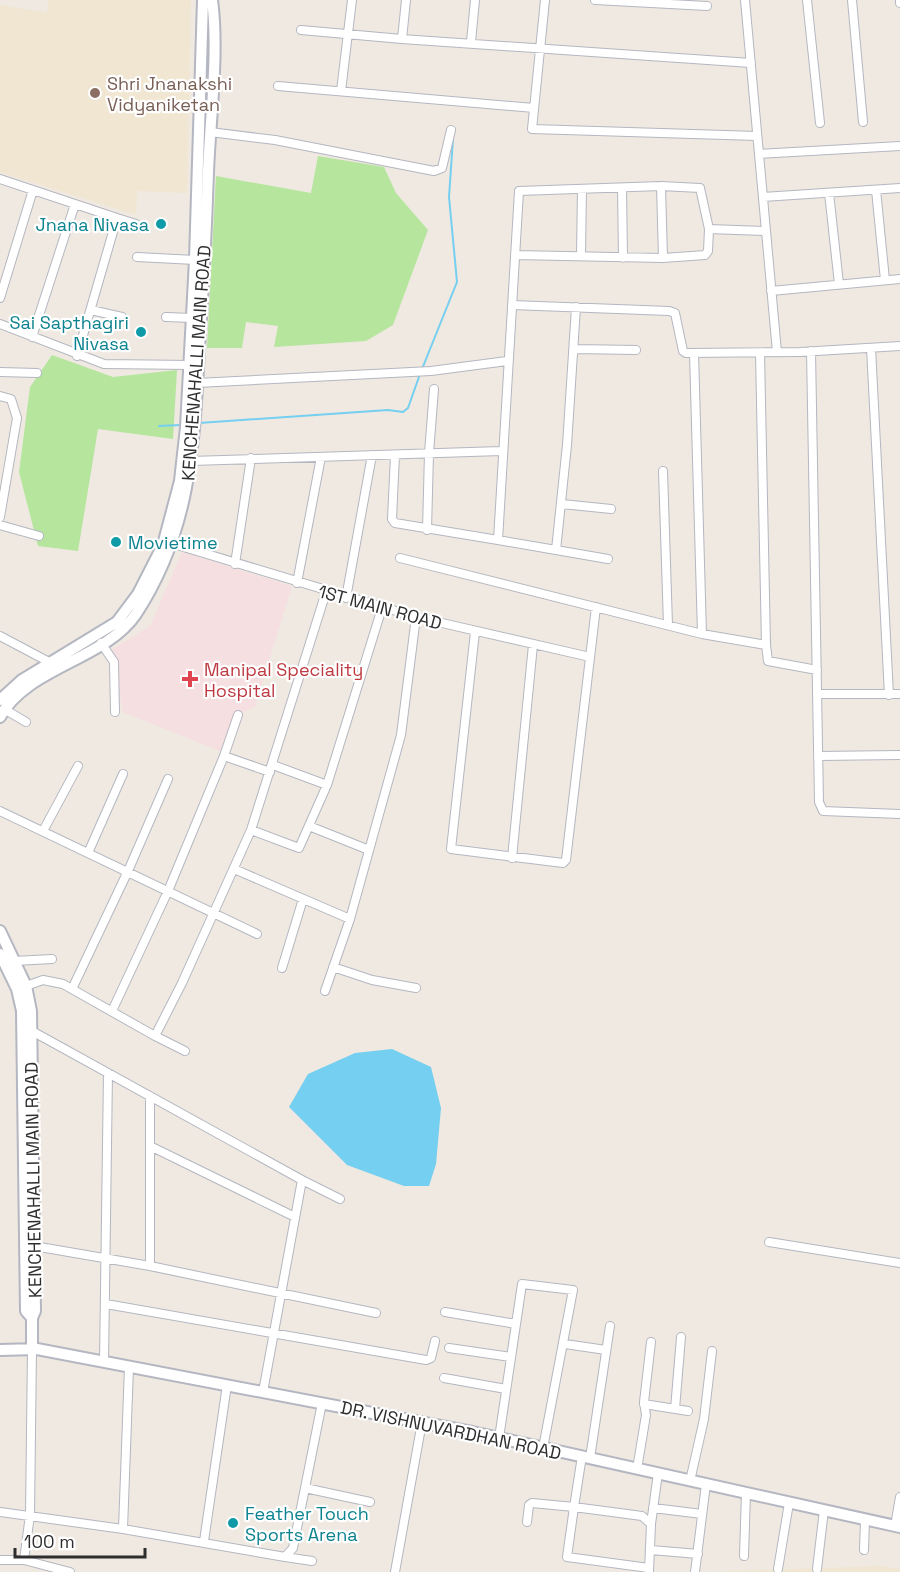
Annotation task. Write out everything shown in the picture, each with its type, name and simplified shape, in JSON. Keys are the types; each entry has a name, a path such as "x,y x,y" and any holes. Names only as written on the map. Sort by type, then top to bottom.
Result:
{"main road":[{"name":"KENCHENAHALLI MAIN ROAD","path":"1,709 27,688 123,629 134,617 168,543 189,482 197,383 192,318 204,33 203,0"},
{"name":"KENCHENAHALLI MAIN ROAD","path":"1,709 13,686 117,622 126,612 168,543 180,481 194,365 210,132 212,0"},
{"name":"KENCHENAHALLI MAIN ROAD","path":"0,931 5,961 17,989 27,1029 26,1311 32,1317 35,1311 34,1246 26,986 5,961"},
{"path":"32,1317 32,1349"},
{"name":"DR. VISHNUVARDHAN ROAD","path":"0,1350 32,1349 423,1422 898,1527"}],"street":[{"path":"341,91 352,0"},
{"path":"402,39 406,0"},
{"path":"471,42 475,0"},
{"path":"545,0 532,129 758,136"},
{"path":"595,0 707,6"},
{"path":"745,0 777,352"},
{"path":"807,0 820,123"},
{"path":"852,0 863,122"},
{"path":"300,30 751,63"},
{"path":"278,86 534,108"},
{"path":"210,132 275,140 434,171 442,168 451,130"},
{"path":"759,154 900,146"},
{"path":"0,179 136,224"},
{"path":"661,186 663,258"},
{"path":"498,540 501,451 519,191 661,186 700,188 709,229 708,251 705,255 623,258 581,255 515,255"},
{"path":"622,188 623,258"},
{"path":"581,255 582,189"},
{"path":"763,197 900,189"},
{"path":"0,297 33,190"},
{"path":"876,190 885,280"},
{"path":"830,193 839,284"},
{"path":"32,337 75,204"},
{"path":"77,356 117,218"},
{"path":"709,229 766,231"},
{"path":"137,257 195,260"},
{"path":"771,291 900,279"},
{"path":"512,305 669,311 675,313 678,321 682,351 694,353 760,353 900,346"},
{"path":"556,550 562,504 576,307"},
{"path":"91,310 122,316"},
{"path":"166,316 192,318"},
{"path":"0,324 77,356 104,364 194,365"},
{"path":"871,348 889,694"},
{"path":"574,349 636,350"},
{"path":"811,351 819,802 823,812 900,814"},
{"path":"694,353 702,634"},
{"path":"760,353 768,661 817,670"},
{"path":"197,383 419,372 507,361"},
{"path":"0,372 37,374"},
{"path":"427,530 429,453 434,389"},
{"path":"0,396 11,399 17,418 0,517"},
{"path":"191,461 501,451"},
{"path":"346,598 372,455"},
{"path":"395,455 392,519 395,523 608,559"},
{"path":"297,583 321,457"},
{"path":"235,564 251,458"},
{"path":"663,471 668,625"},
{"path":"562,504 611,508"},
{"path":"0,525 39,536"},
{"name":"1ST MAIN ROAD","path":"168,543 382,608 475,633 590,657"},
{"path":"400,558 702,634 766,645"},
{"path":"155,1036 251,831 326,592"},
{"path":"475,633 451,849 563,863 566,860 596,607"},
{"path":"251,831 299,848 327,784 382,608"},
{"path":"325,991 350,919 401,735 416,617"},
{"path":"0,636 51,663"},
{"path":"101,643 114,662 115,712"},
{"path":"512,858 533,645"},
{"path":"817,693 900,694"},
{"path":"1,709 26,722"},
{"path":"112,1011 168,891 224,756 238,715"},
{"path":"818,756 900,755"},
{"path":"224,756 327,784"},
{"path":"43,831 78,766"},
{"path":"88,852 123,774"},
{"path":"72,989 128,871 168,779"},
{"path":"0,811 256,934"},
{"path":"309,826 369,850"},
{"path":"234,869 350,919"},
{"path":"282,968 303,899"},
{"path":"5,961 52,959"},
{"path":"333,967 372,980 416,988"},
{"path":"26,986 43,980 63,984 185,1051"},
{"path":"27,1029 340,1199"},
{"path":"104,1362 108,1073"},
{"path":"150,1096 150,1266"},
{"path":"150,1146 295,1217"},
{"path":"262,1392 275,1333 302,1180"},
{"path":"769,1242 900,1263"},
{"path":"34,1246 150,1266 376,1313"},
{"path":"499,1438 523,1283 573,1290 565,1344 543,1448"},
{"path":"106,1304 426,1360 431,1358 435,1341"},
{"path":"445,1312 516,1324"},
{"path":"610,1326 586,1457 574,1507 567,1557 649,1570 651,1524 658,1473"},
{"path":"675,1409 681,1337"},
{"path":"637,1469 646,1415 644,1404 651,1342"},
{"path":"565,1344 606,1350"},
{"path":"449,1347 511,1357"},
{"path":"24,1560 30,1515 32,1349"},
{"path":"690,1480 704,1419 712,1351"},
{"path":"123,1529 129,1367"},
{"path":"444,1378 506,1389"},
{"path":"204,1541 227,1385"},
{"path":"285,1557 293,1548 322,1403"},
{"path":"644,1404 688,1411"},
{"path":"395,1572 423,1422"},
{"path":"695,1572 706,1484"},
{"path":"305,1488 370,1502"},
{"path":"744,1556 746,1493"},
{"path":"898,1527 900,1497"},
{"path":"527,1522 532,1503 642,1516 651,1524"},
{"path":"778,1569 789,1503"},
{"path":"653,1508 702,1514"},
{"path":"817,1569 824,1510"},
{"path":"0,1512 204,1541 312,1561"},
{"path":"864,1550 865,1520"},
{"path":"651,1550 698,1554"},
{"path":"0,1560 24,1560 70,1572"}],"shaded area":[{"name":"Shri Jnanakshi Vidyaniketan","path":"48,0 191,0 187,193 137,191 136,215 0,172 0,5 47,13"},
{"name":"Manipal Speciality Hospital","path":"182,552 292,586 255,707 236,715 222,752 123,712 111,650 150,626"},
{"path":"881,1566 900,1569 900,1572 709,1572"}],"green space":[{"path":"318,156 384,167 396,193 428,230 393,325 366,341 274,347 278,326 246,322 242,348 207,348 216,176 311,193"},
{"path":"52,355 113,377 177,370 173,439 98,429 78,551 38,546 19,472 30,387"}],"water":[{"path":"392,1049 431,1067 441,1108 436,1164 429,1186 404,1186 347,1165 289,1107 308,1074 355,1053"}],"waterway":[{"path":"422,369 457,282 449,197 453,139"},
{"path":"199,423 388,410 403,412 408,408 420,374"},
{"path":"159,426 181,425"}],"place":[{"name":"Shri Jnanakshi Vidyaniketan","path":"95,93"},
{"name":"Jnana Nivasa","path":"161,224"},
{"name":"Sai Sapthagiri Nivasa","path":"141,332"},
{"name":"Movietime","path":"116,542"},
{"name":"Manipal Speciality Hospital","path":"190,679"},
{"name":"Feather Touch Sports Arena","path":"233,1523"}]}
